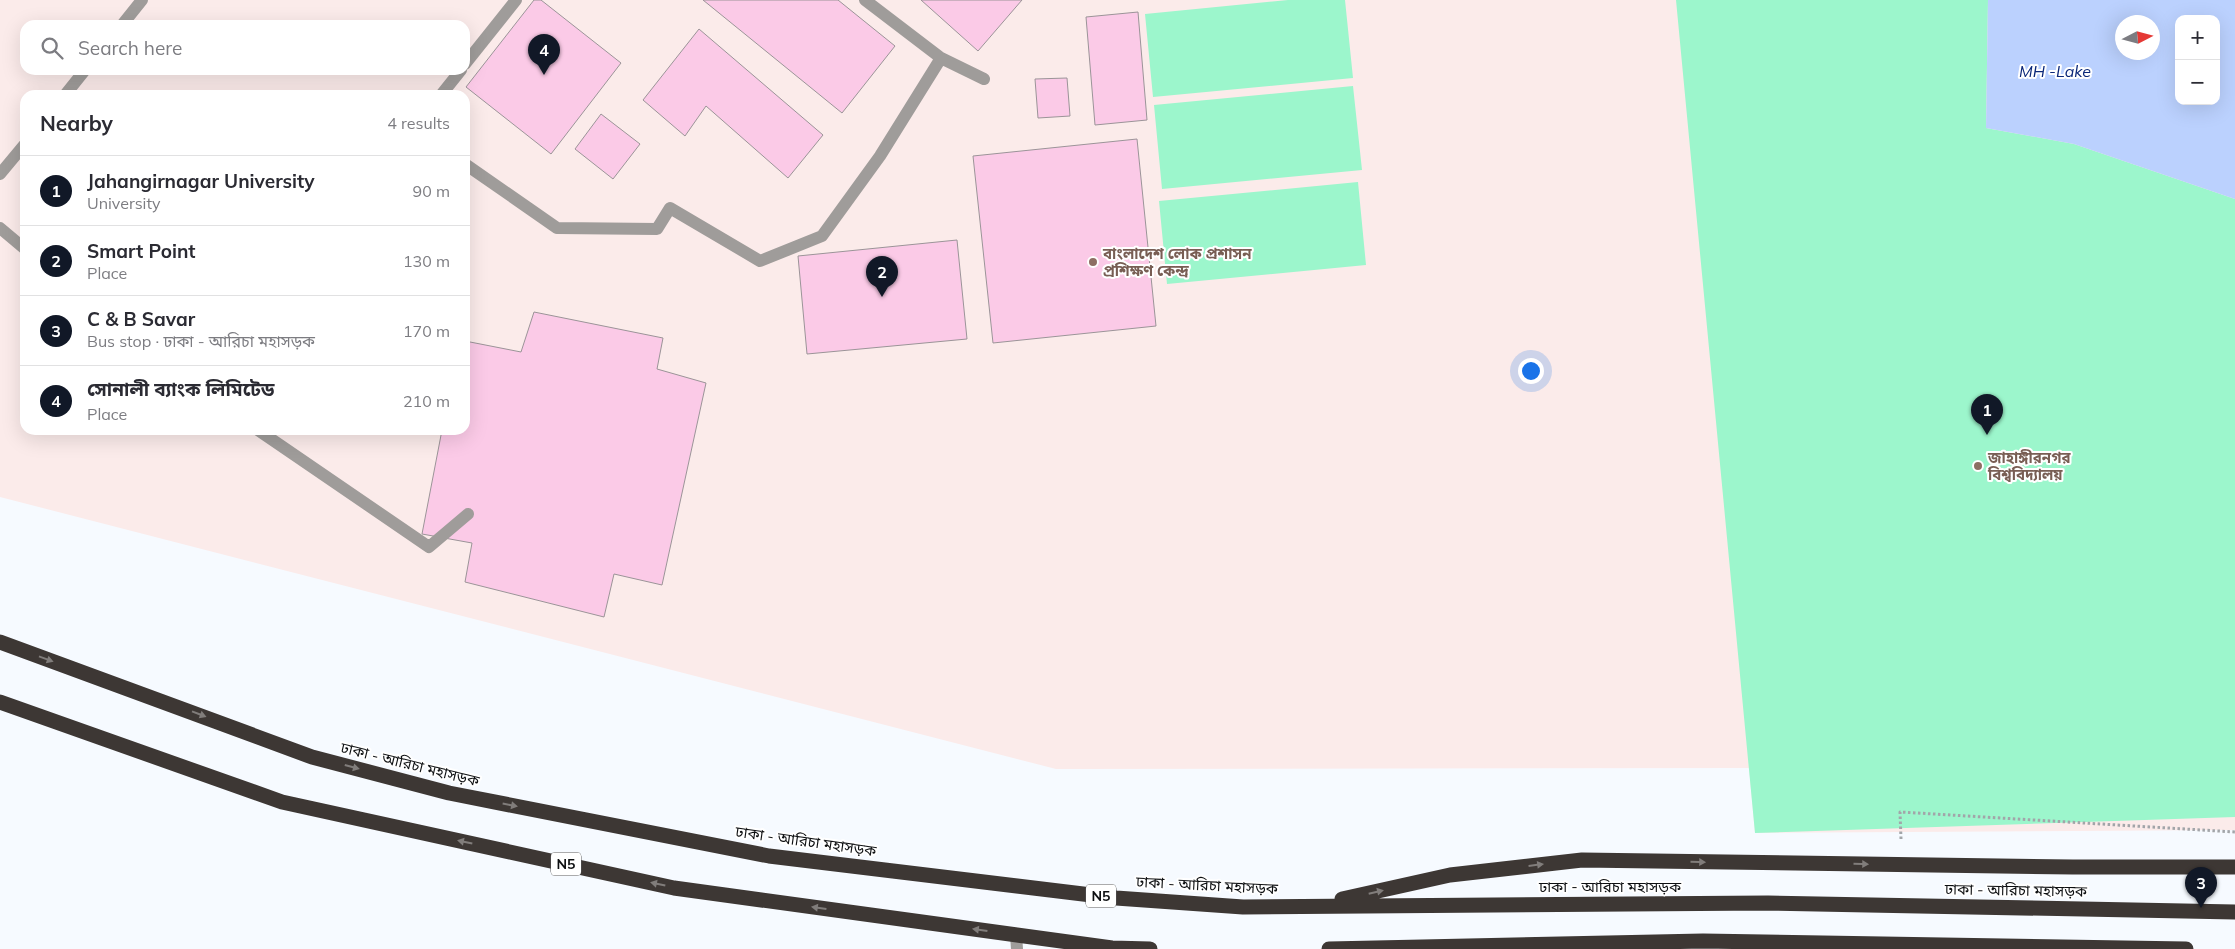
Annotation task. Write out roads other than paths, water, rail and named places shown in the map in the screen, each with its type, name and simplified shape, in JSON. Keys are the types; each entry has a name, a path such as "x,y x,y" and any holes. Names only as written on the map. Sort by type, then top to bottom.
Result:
{"highway":[{"name":"ঢাকা - আরিচা মহাসড়ক","path":"0,642 312,757 459,795 769,856 1116,898 1243,907 1768,903 2235,912"},
{"name":"N5","path":"0,702 282,802 674,888 1016,942 1150,949"},
{"path":"1311,906 1450,875 1582,860 1901,865 2235,867"},
{"path":"1703,941 1733,949"},
{"path":"1329,949 1703,941 2186,949"}],"lane":[{"path":"126,20 142,0"},
{"path":"470,58 516,0"},
{"path":"865,0 941,58 984,78"},
{"path":"470,167 557,228 657,229 670,208 760,261 822,236 880,156 941,58"},
{"path":"69,90 81,75"},
{"path":"445,90 456,75"},
{"path":"0,174 20,150"},
{"path":"0,228 20,245"},
{"path":"265,435 429,547 468,514"}],"water":[{"name":"MH -Lake","path":"1988,0 2235,0 2235,199 2074,144 1986,128"}],"place":[{"name":"সোনালী ব্যাংক লিমিটেড","path":"544,75"},
{"name":"বাংলাদেশ লোক প্রশাসন প্রশিক্ষণ কেন্দ্র","path":"1093,262"},
{"name":"Smart Point","path":"882,297"},
{"name":"Jahangirnagar University","path":"1987,435"},
{"name":"জাহাঙ্গীরনগর বিশ্ববিদ্যালয়","path":"1978,466"},
{"name":"C & B Savar","path":"2201,908"}]}
